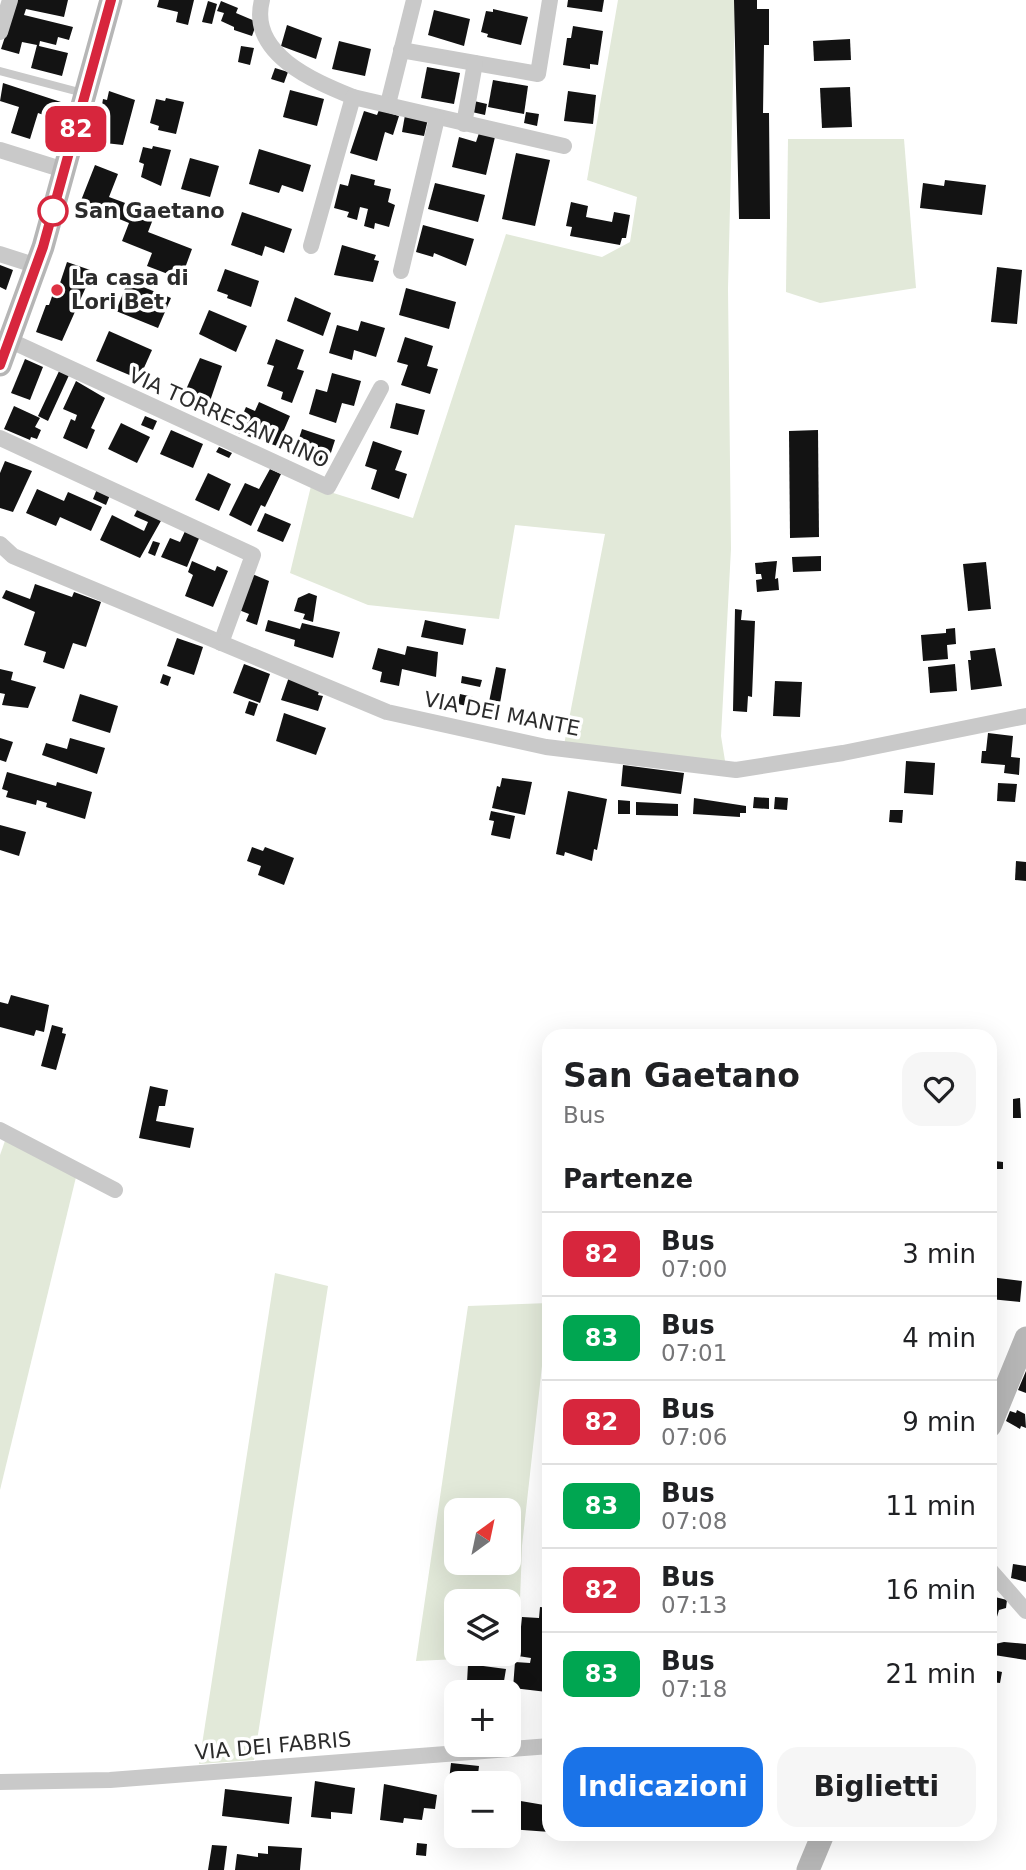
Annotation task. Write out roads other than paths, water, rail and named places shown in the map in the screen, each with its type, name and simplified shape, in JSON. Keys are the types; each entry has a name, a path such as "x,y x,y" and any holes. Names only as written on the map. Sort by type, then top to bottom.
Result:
{"street":[{"path":"0,32 10,0"},
{"path":"0,365 37,266 111,0"},
{"path":"262,0 261,26 278,54 295,70 353,97 564,146"},
{"path":"388,104 414,0"},
{"path":"401,50 538,74 550,0"},
{"path":"464,124 475,63"},
{"path":"311,246 353,97"},
{"path":"401,271 437,118"},
{"path":"0,150 64,170"},
{"path":"0,254 37,266"},
{"name":"VIA TORRESAN RINO","path":"11,341 328,486 381,388"},
{"path":"0,438 253,555 221,643"},
{"path":"0,566 3,547"},
{"name":"VIA DEI MANTE","path":"3,547 13,556 387,712 546,747 736,770 843,753 1026,716"},
{"path":"0,1130 115,1189"},
{"path":"997,1409 1026,1338"},
{"path":"997,1578 1026,1611"},
{"name":"VIA DEI FABRIS","path":"0,1782 110,1780 542,1747"},
{"path":"808,1870 820,1841"}],"lane":[{"path":"0,71 86,94"}],"place":[{"name":"San Gaetano","path":"53,211"},
{"name":"La casa di Lori Bet","path":"57,290"}]}
